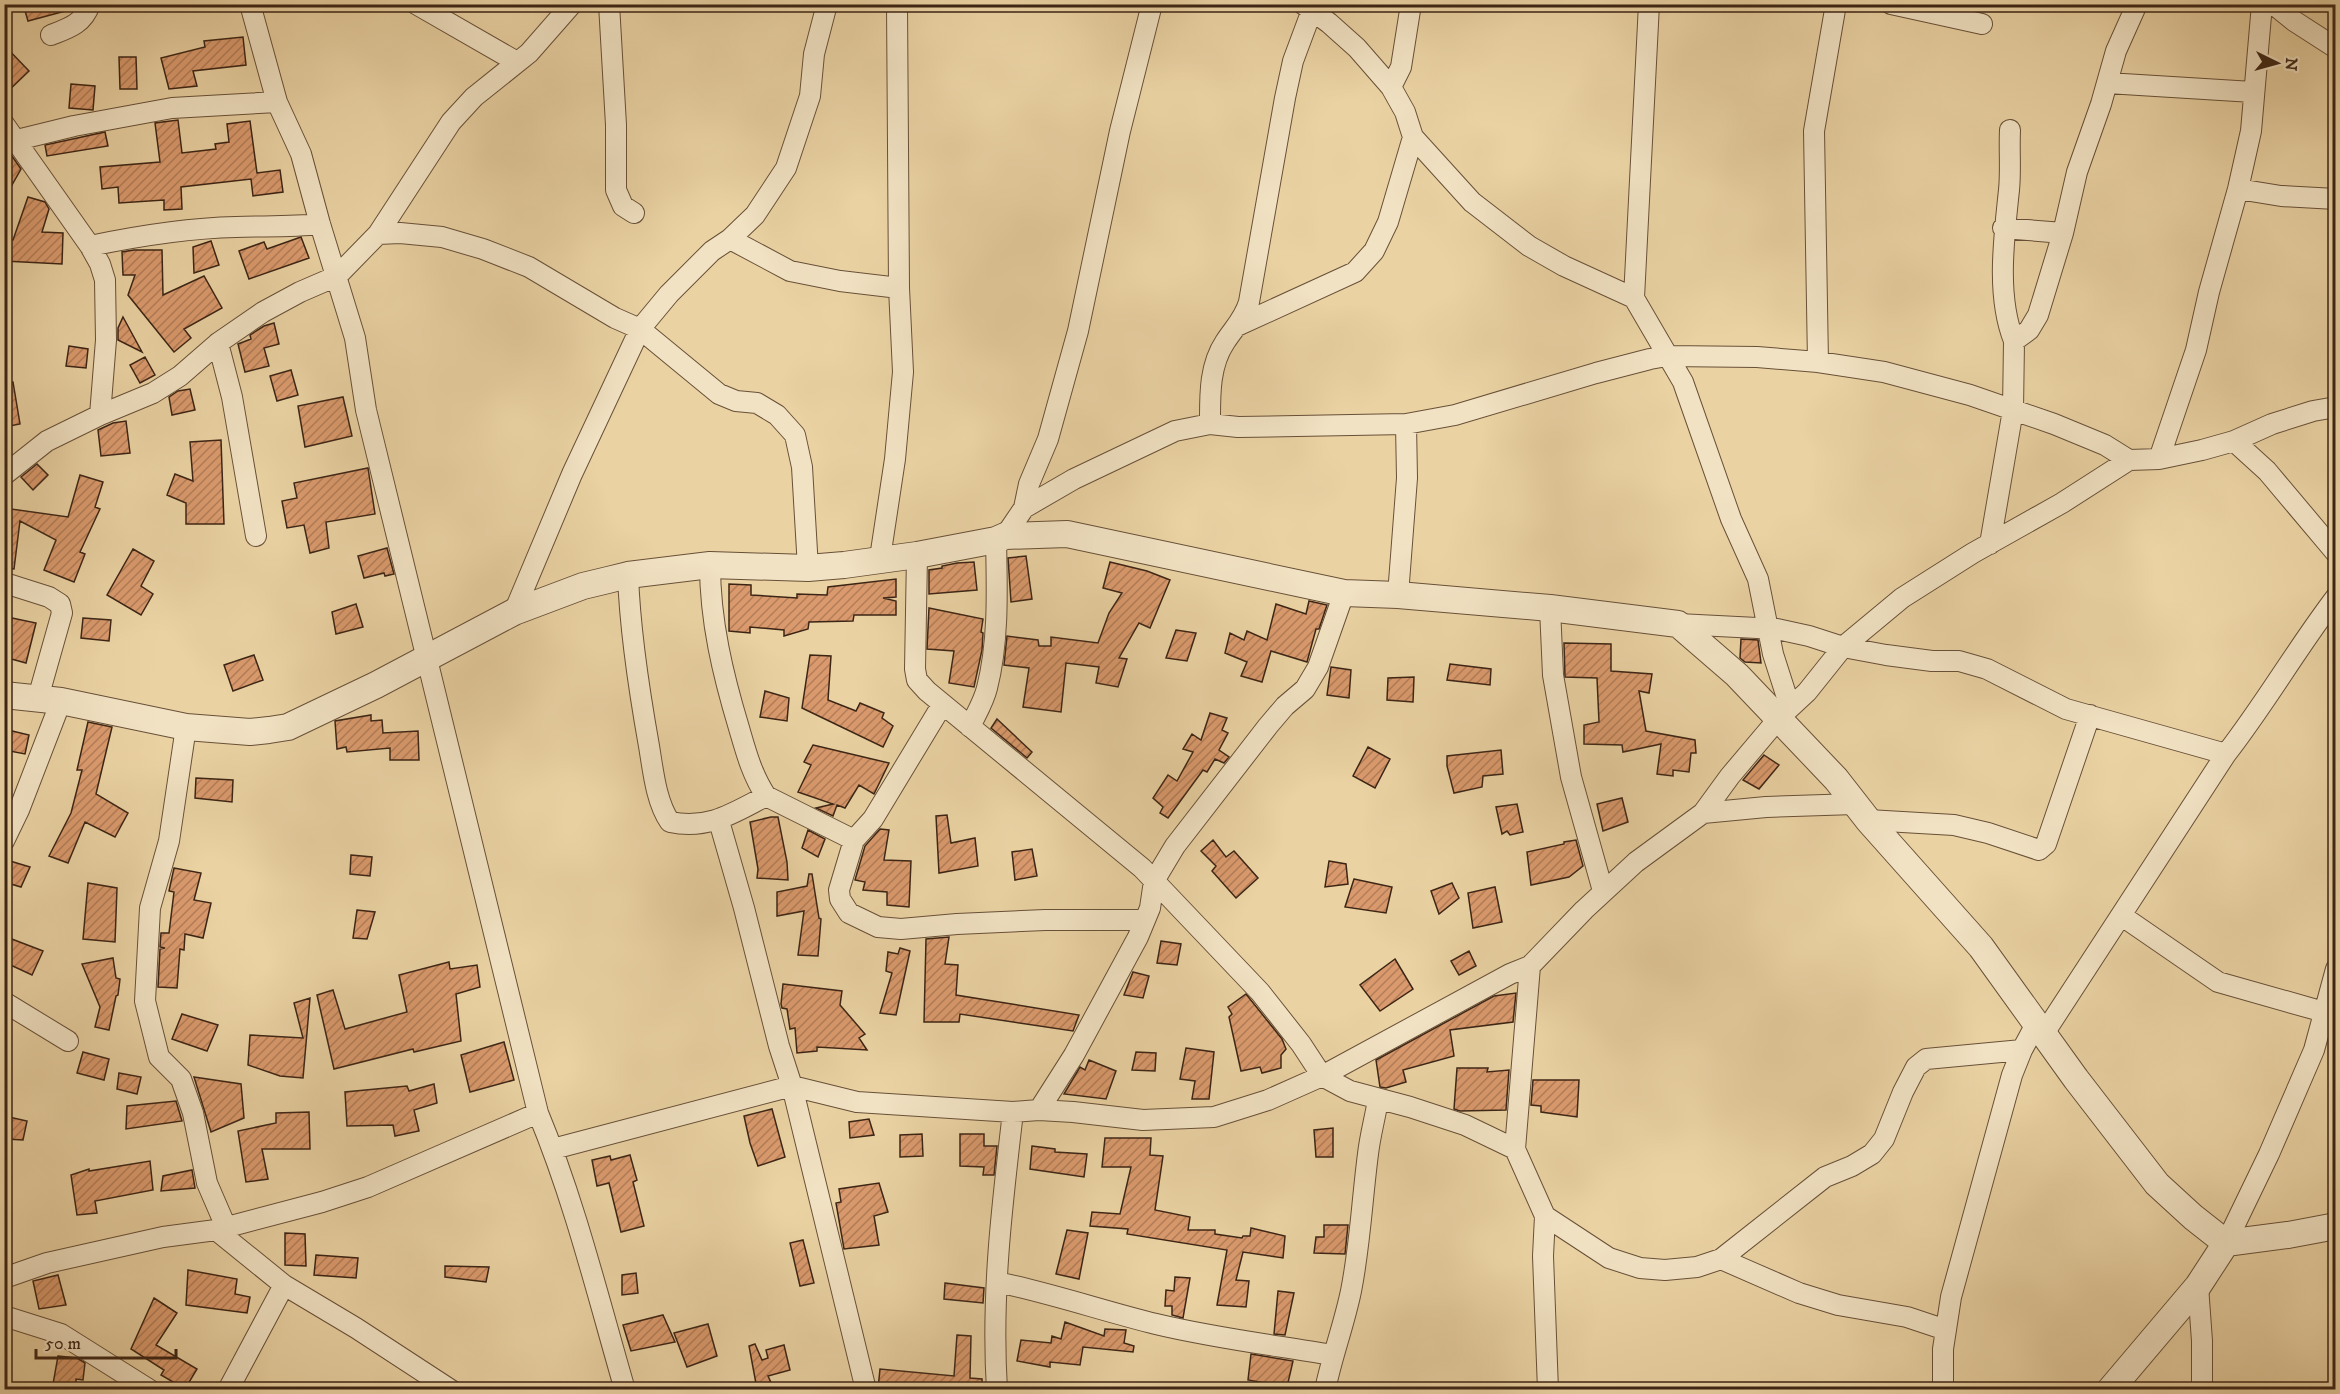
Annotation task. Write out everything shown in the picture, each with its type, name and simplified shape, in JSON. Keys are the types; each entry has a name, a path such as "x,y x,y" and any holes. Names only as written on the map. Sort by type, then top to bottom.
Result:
{"street":[{"path":"51,35 78,24 86,16 90,4"},
{"path":"250,4 277,102 301,154 355,338 366,410 538,1113 553,1149 625,1389"},
{"path":"416,4 517,62"},
{"path":"4,475 47,441 100,415 153,393 180,376 218,343 263,312 337,276 378,234 451,122 474,97 529,53 572,4"},
{"path":"609,4 616,125 616,190 623,206 634,213"},
{"path":"514,612 572,474 640,329 676,286 755,215 786,168 810,96 814,54 827,4"},
{"path":"880,558 895,459 903,372 899,288 897,4"},
{"path":"1023,508 1029,484 1048,440 1078,331 1120,131 1152,4"},
{"path":"1391,87 1401,66 1411,4"},
{"path":"1648,4 1634,298 1683,382 1731,519 1758,579 1785,713"},
{"path":"1818,362 1814,131 1836,4"},
{"path":"1891,4 1982,24"},
{"path":"2014,342 2029,330 2038,315 2063,233 2077,172 2116,51 2137,4"},
{"path":"2159,459 2196,350 2209,292 2238,189 2251,131 2262,4"},
{"path":"2273,4 2294,21 2336,48"},
{"path":"1210,424 1213,367 1224,342 1246,314 1249,302 1293,61 1307,7 1357,48 1391,87 1405,112 1413,137 1464,194 1529,246 1564,266 1634,298"},
{"path":"2107,83 2253,92"},
{"path":"17,140 74,126 172,108 277,102"},
{"path":"4,124 90,246 100,264 105,280 106,340 100,415"},
{"path":"1990,544 2013,410 2014,342 2008,327 2006,311 2003,228 2009,188 2010,130"},
{"path":"1237,326 1355,272 1374,251 1388,222 1413,137"},
{"path":"2238,189 2281,196 2336,199"},
{"path":"90,246 152,234 237,226 320,225"},
{"path":"2003,228 2063,233"},
{"path":"378,234 400,233 442,237 483,249 529,267 615,318 640,329 719,394 736,401 757,403 777,416 795,435 802,467 808,568"},
{"path":"730,239 790,271 840,282 899,288"},
{"path":"218,343 232,397 256,536"},
{"path":"970,727 987,690 994,650 1000,538 1023,508 1074,479 1175,431 1210,424 1238,427 1406,424 1455,416 1650,358 1667,356 1756,357 1845,364 1928,382 2105,444 2129,460"},
{"path":"553,1149 792,1086 857,1102 1013,1112 1040,1110 1143,1120 1214,1117 1268,1100 1322,1076 1490,985 1530,966 1603,891 1636,862 1703,813 1730,776 1785,713 1807,692 1843,647 1902,598 2062,503 2129,460 2159,459 2234,441 2272,424 2313,411 2336,407"},
{"path":"1398,595 1407,478 1406,424"},
{"path":"2234,441 2267,471 2336,552"},
{"path":"4,695 50,699 186,727 250,732 288,727 426,659 514,612 583,586 628,575 710,566 808,568 844,565 880,558 917,555 1000,538 1067,534 1344,593 1398,595 1550,608 1678,624 1777,629 1843,647 1920,660 1959,662 1987,669 2066,709 2115,725 2226,754"},
{"path":"917,555 915,669 917,680 942,705 1154,881 1260,992 1301,1044 1322,1076 1350,1091 1465,1125 1515,1149"},
{"path":"710,566 710,597 715,632 731,704 756,782 766,796 854,840"},
{"path":"628,575 629,614 651,760 660,800 670,822 685,825 718,821 766,796"},
{"path":"4,840 19,810 50,699 62,613 60,604 49,597 8,584"},
{"path":"1040,1110 1079,1045 1138,937 1150,908 1154,881 1175,846 1268,726 1285,706 1305,689 1318,667 1344,593"},
{"path":"1943,1389 1943,1349 1951,1297 2009,1085 2022,1050 2040,1030 2122,916 2226,754 2250,723 2302,643 2336,597"},
{"path":"1550,608 1553,675 1571,777 1603,891"},
{"path":"1678,624 1785,713 1862,812 1981,947 2040,1030 2157,1184 2193,1217 2226,1243 2336,1226"},
{"path":"942,705 873,819 854,840 839,890 840,899 849,912 878,927 900,929 1045,920 1144,920"},
{"path":"1703,813 1755,807 1862,812 1954,825 1988,833 2039,850 2046,844 2090,715"},
{"path":"186,727 169,842 150,909 145,1001 159,1057 181,1079 193,1113 207,1183 221,1229 284,1285 451,1389"},
{"path":"718,821 792,1086 866,1389"},
{"path":"2122,916 2218,982 2324,1012"},
{"path":"1530,966 1515,1149 1545,1216 1543,1256 1548,1389"},
{"path":"2110,1389 2198,1286 2226,1243 2269,1154 2314,1050 2336,969"},
{"path":"4,1002 68,1041"},
{"path":"1545,1216 1609,1258 1640,1268 1665,1270 1696,1267 1721,1259 1825,1177 1852,1167 1872,1154 1884,1139 1916,1067 1926,1059 2022,1050"},
{"path":"1325,1389 1332,1355 1340,1335 1351,1292 1361,1226 1368,1152 1378,1100"},
{"path":"997,1389 994,1341 999,1232 1013,1112"},
{"path":"4,1278 47,1263 163,1237 221,1229 322,1202 368,1187 538,1113"},
{"path":"1721,1259 1799,1293 1838,1305 1907,1317 1946,1330"},
{"path":"997,1282 1040,1291 1156,1324 1332,1355"},
{"path":"228,1389 284,1285"},
{"path":"2198,1286 2202,1341 2202,1389"},
{"path":"4,1316 61,1334 150,1389"}],"building":[{"path":"23,4 72,4 73,9 28,21"},
{"path":"243,37 246,65 193,71 197,86 169,89 161,58 205,47 204,41"},
{"path":"4,45 29,71 4,95"},
{"path":"119,57 136,57 137,89 120,89"},
{"path":"71,84 95,86 93,110 69,108"},
{"path":"178,120 182,153 216,149 215,144 229,142 227,124 250,121 257,173 280,170 283,192 253,196 251,179 181,187 182,209 164,210 164,200 119,203 118,187 102,189 100,167 160,162 155,123"},
{"path":"105,132 108,146 47,156 45,145"},
{"path":"4,152 12,156 21,169 4,199"},
{"path":"28,197 45,202 49,209 42,232 63,233 62,264 4,261 4,239 13,240"},
{"path":"301,237 309,258 249,279 239,251 264,242 267,249"},
{"path":"211,241 219,265 194,273 193,247"},
{"path":"162,250 163,295 204,276 222,308 184,329 191,338 174,352 128,295 135,275 123,275 122,252"},
{"path":"123,317 142,352 118,340 118,328"},
{"path":"274,323 279,344 264,348 269,366 245,372 238,344 251,339 250,335 264,326"},
{"path":"69,346 88,349 86,368 66,366"},
{"path":"145,357 155,375 140,383 130,365"},
{"path":"291,370 298,395 277,401 270,376"},
{"path":"13,382 20,424 4,427 4,383"},
{"path":"190,389 195,410 172,415 169,397 178,391"},
{"path":"343,397 352,436 305,447 298,406"},
{"path":"126,421 130,453 101,456 98,430 113,423"},
{"path":"221,440 224,524 186,524 186,503 167,495 175,474 193,481 190,442"},
{"path":"37,464 48,475 33,490 21,477"},
{"path":"368,468 375,514 326,522 329,548 310,553 304,525 287,528 282,501 297,498 294,483"},
{"path":"80,475 103,482 95,507 100,509 80,552 85,554 74,582 44,570 56,540 20,521 14,569 4,568 4,508 68,517"},
{"path":"387,548 394,574 385,576 384,573 364,578 358,556"},
{"path":"133,549 154,561 141,586 153,594 141,615 107,595"},
{"path":"1026,556 1032,599 1011,602 1008,558"},
{"path":"974,562 977,590 929,594 929,570 957,563"},
{"path":"1110,562 1147,571 1170,580 1150,628 1139,623 1119,658 1127,659 1118,687 1096,683 1099,667 1066,663 1061,712 1023,707 1029,668 1004,665 1007,636 1038,640 1039,646 1051,646 1051,637 1098,643 1109,613 1122,593 1103,588"},
{"path":"896,579 896,597 883,598 896,601 896,615 854,615 853,621 809,622 808,629 784,636 784,630 750,627 750,633 729,631 729,584 751,585 751,595 797,598 797,594 827,595 828,587"},
{"path":"1309,601 1327,605 1319,629 1316,629 1307,662 1271,651 1262,682 1241,676 1247,662 1225,653 1230,633 1244,640 1247,631 1267,640 1276,604 1306,614"},
{"path":"356,604 363,627 336,634 332,612"},
{"path":"929,608 983,619 982,650 974,687 949,683 954,651 927,649"},
{"path":"12,618 36,623 26,663 4,657"},
{"path":"83,618 111,620 109,641 81,638"},
{"path":"1176,630 1196,633 1187,661 1166,658"},
{"path":"1741,639 1758,640 1761,663 1745,662 1740,658"},
{"path":"1564,643 1611,644 1611,671 1652,674 1649,693 1639,691 1646,731 1695,740 1696,753 1691,753 1689,772 1673,770 1673,776 1657,774 1661,744 1623,752 1622,745 1584,744 1584,725 1599,722 1597,678 1565,677"},
{"path":"254,655 263,680 233,691 224,665"},
{"path":"810,655 831,656 828,700 856,711 860,703 884,713 882,718 893,726 883,747 802,708"},
{"path":"1450,664 1491,669 1490,685 1447,680"},
{"path":"1331,667 1351,670 1349,698 1327,695"},
{"path":"1414,677 1413,702 1387,700 1388,678"},
{"path":"765,691 789,698 787,721 760,717"},
{"path":"1210,713 1227,718 1222,730 1228,733 1219,750 1229,757 1224,763 1215,759 1207,772 1203,770 1168,818 1160,813 1163,807 1153,798 1168,775 1177,781 1193,752 1183,749 1192,734 1201,740"},
{"path":"371,715 371,721 382,720 383,733 418,731 419,760 390,760 390,748 347,752 346,747 337,749 335,721"},
{"path":"997,719 1032,752 1027,758 991,728"},
{"path":"88,722 112,727 96,794 128,813 115,837 85,822 68,863 49,856 71,813 82,770 77,770"},
{"path":"4,729 29,735 25,754 4,750"},
{"path":"813,745 889,763 874,794 859,785 845,808 837,805 833,816 816,808 833,804 798,792 811,765 804,762"},
{"path":"1368,747 1390,759 1375,788 1353,776"},
{"path":"1501,750 1503,774 1483,776 1482,787 1454,793 1447,766 1447,756"},
{"path":"1764,755 1779,765 1759,789 1743,780"},
{"path":"196,778 233,780 232,802 195,798"},
{"path":"1622,798 1628,822 1603,831 1597,804"},
{"path":"1517,804 1523,832 1510,835 1507,831 1502,834 1496,807"},
{"path":"947,815 951,843 975,838 978,866 939,873 936,816"},
{"path":"778,817 787,862 788,880 757,878 758,869 750,822"},
{"path":"880,829 889,830 884,860 911,861 909,907 887,905 887,892 863,890 865,882 855,880 865,846"},
{"path":"808,830 825,839 818,857 802,848"},
{"path":"1213,840 1226,857 1234,851 1258,878 1236,898 1212,871 1216,866 1201,851"},
{"path":"1576,840 1583,866 1569,877 1531,885 1527,852"},
{"path":"1032,849 1037,876 1015,880 1012,852"},
{"path":"351,855 372,857 370,876 350,874"},
{"path":"10,861 30,867 21,887 4,882"},
{"path":"1329,861 1346,864 1348,884 1325,887"},
{"path":"174,868 201,873 194,900 211,903 203,938 185,934 184,950 180,949 177,988 158,987 160,949 165,948 160,947 161,933 169,933 174,892 169,891"},
{"path":"809,874 812,874 821,919 818,956 798,955 804,911 777,916 777,892 807,886"},
{"path":"1354,879 1392,887 1386,913 1345,907"},
{"path":"88,883 117,888 115,942 83,939"},
{"path":"1452,883 1459,898 1439,914 1431,891"},
{"path":"1495,887 1502,922 1473,928 1468,893"},
{"path":"357,910 375,912 367,939 353,938"},
{"path":"4,936 43,951 32,975 4,962"},
{"path":"949,937 945,964 958,965 956,995 1079,1015 1073,1031 960,1014 959,1022 924,1022 926,939"},
{"path":"1161,941 1181,944 1177,965 1157,963"},
{"path":"900,948 910,951 896,1015 880,1013 892,973 886,971 888,952 898,954"},
{"path":"1469,951 1476,966 1459,975 1451,961"},
{"path":"113,958 116,978 120,979 109,1030 95,1027 100,1007 82,964"},
{"path":"1395,959 1413,989 1380,1011 1360,985"},
{"path":"449,962 450,969 477,965 480,987 456,994 461,1041 414,1052 413,1049 334,1069 317,995 333,990 345,1029 407,1012 399,975"},
{"path":"1133,972 1149,976 1143,998 1124,995"},
{"path":"783,984 842,991 840,1005 865,1034 859,1038 867,1050 817,1047 817,1051 797,1053 795,1028 790,1029 787,1009 782,1008 781,1004"},
{"path":"1516,993 1513,1022 1450,1030 1454,1056 1403,1070 1406,1082 1386,1088 1380,1087 1376,1060 1494,996"},
{"path":"1246,994 1282,1039 1286,1049 1281,1055 1281,1068 1262,1073 1260,1067 1241,1071 1229,1017 1232,1014 1228,1007"},
{"path":"310,998 303,1078 280,1076 248,1065 250,1035 303,1038 294,1003"},
{"path":"182,1014 218,1025 207,1051 172,1039"},
{"path":"504,1042 514,1080 470,1092 461,1055"},
{"path":"1186,1048 1214,1052 1209,1099 1192,1099 1195,1081 1180,1079"},
{"path":"83,1052 109,1059 104,1080 77,1073"},
{"path":"1136,1052 1156,1053 1155,1071 1132,1070"},
{"path":"1089,1060 1116,1071 1106,1099 1064,1094 1080,1067 1085,1070"},
{"path":"1457,1068 1488,1068 1487,1072 1509,1070 1506,1110 1460,1111 1454,1109"},
{"path":"119,1073 141,1077 137,1094 117,1089"},
{"path":"194,1077 241,1084 244,1118 211,1132"},
{"path":"1533,1080 1579,1080 1577,1117 1541,1112 1541,1106 1531,1105"},
{"path":"434,1084 437,1103 414,1110 419,1131 395,1136 393,1125 347,1126 345,1092 407,1086 409,1091"},
{"path":"176,1101 182,1121 126,1129 127,1106"},
{"path":"772,1109 785,1157 758,1166 744,1116"},
{"path":"309,1112 310,1149 262,1149 268,1179 246,1182 238,1131 276,1123 276,1113"},
{"path":"9,1117 27,1121 23,1140 6,1139"},
{"path":"869,1119 874,1135 850,1138 849,1122"},
{"path":"1333,1128 1333,1157 1316,1157 1314,1130"},
{"path":"922,1134 923,1156 900,1157 900,1135"},
{"path":"960,1134 984,1134 984,1146 997,1146 994,1175 983,1175 984,1167 960,1166"},
{"path":"1105,1138 1151,1138 1150,1155 1163,1156 1155,1210 1190,1217 1188,1230 1215,1230 1215,1234 1242,1238 1250,1236 1251,1228 1285,1236 1283,1258 1243,1252 1236,1280 1249,1281 1246,1307 1217,1305 1227,1250 1127,1234 1128,1229 1090,1226 1092,1212 1120,1214 1131,1167 1102,1167"},
{"path":"1032,1146 1055,1149 1055,1152 1087,1154 1084,1177 1030,1169"},
{"path":"630,1155 637,1180 633,1182 644,1226 621,1232 609,1183 597,1186 592,1160 610,1156 611,1160"},
{"path":"150,1161 153,1190 95,1201 97,1213 77,1215 71,1175 89,1169 89,1171"},
{"path":"192,1170 195,1188 161,1191 163,1176"},
{"path":"879,1183 888,1212 874,1216 879,1245 844,1249 836,1203 841,1202 839,1189"},
{"path":"1324,1225 1348,1225 1345,1254 1314,1253 1316,1237 1324,1237"},
{"path":"1067,1230 1088,1233 1079,1279 1056,1274"},
{"path":"285,1233 305,1234 306,1266 285,1265"},
{"path":"803,1240 814,1283 800,1286 790,1243"},
{"path":"316,1255 358,1258 356,1278 314,1275"},
{"path":"445,1266 489,1267 486,1282 445,1277"},
{"path":"188,1270 237,1279 235,1294 250,1297 247,1313 186,1305"},
{"path":"636,1273 638,1293 622,1295 622,1275"},
{"path":"58,1275 66,1305 39,1309 33,1281"},
{"path":"1175,1277 1190,1278 1183,1318 1172,1315 1172,1306 1165,1306 1166,1290 1174,1291"},
{"path":"945,1283 984,1288 983,1303 944,1299"},
{"path":"1278,1291 1294,1293 1285,1335 1274,1334"},
{"path":"154,1298 177,1313 156,1345 197,1369 185,1389 161,1375 164,1370 131,1349"},
{"path":"663,1315 675,1342 631,1351 623,1325"},
{"path":"1065,1322 1104,1336 1105,1329 1126,1330 1124,1343 1134,1346 1133,1352 1083,1347 1080,1365 1050,1362 1050,1367 1017,1361 1021,1340 1051,1343 1052,1336 1061,1339"},
{"path":"708,1324 717,1356 687,1367 674,1333"},
{"path":"957,1335 971,1336 970,1378 982,1379 982,1389 878,1389 880,1369 954,1376"},
{"path":"755,1344 762,1360 768,1358 766,1350 784,1345 790,1370 768,1376 774,1389 757,1389 749,1346"},
{"path":"1251,1354 1293,1361 1287,1387 1248,1380"},
{"path":"58,1356 77,1358 85,1363 83,1380 76,1379 76,1386 53,1384"}]}
